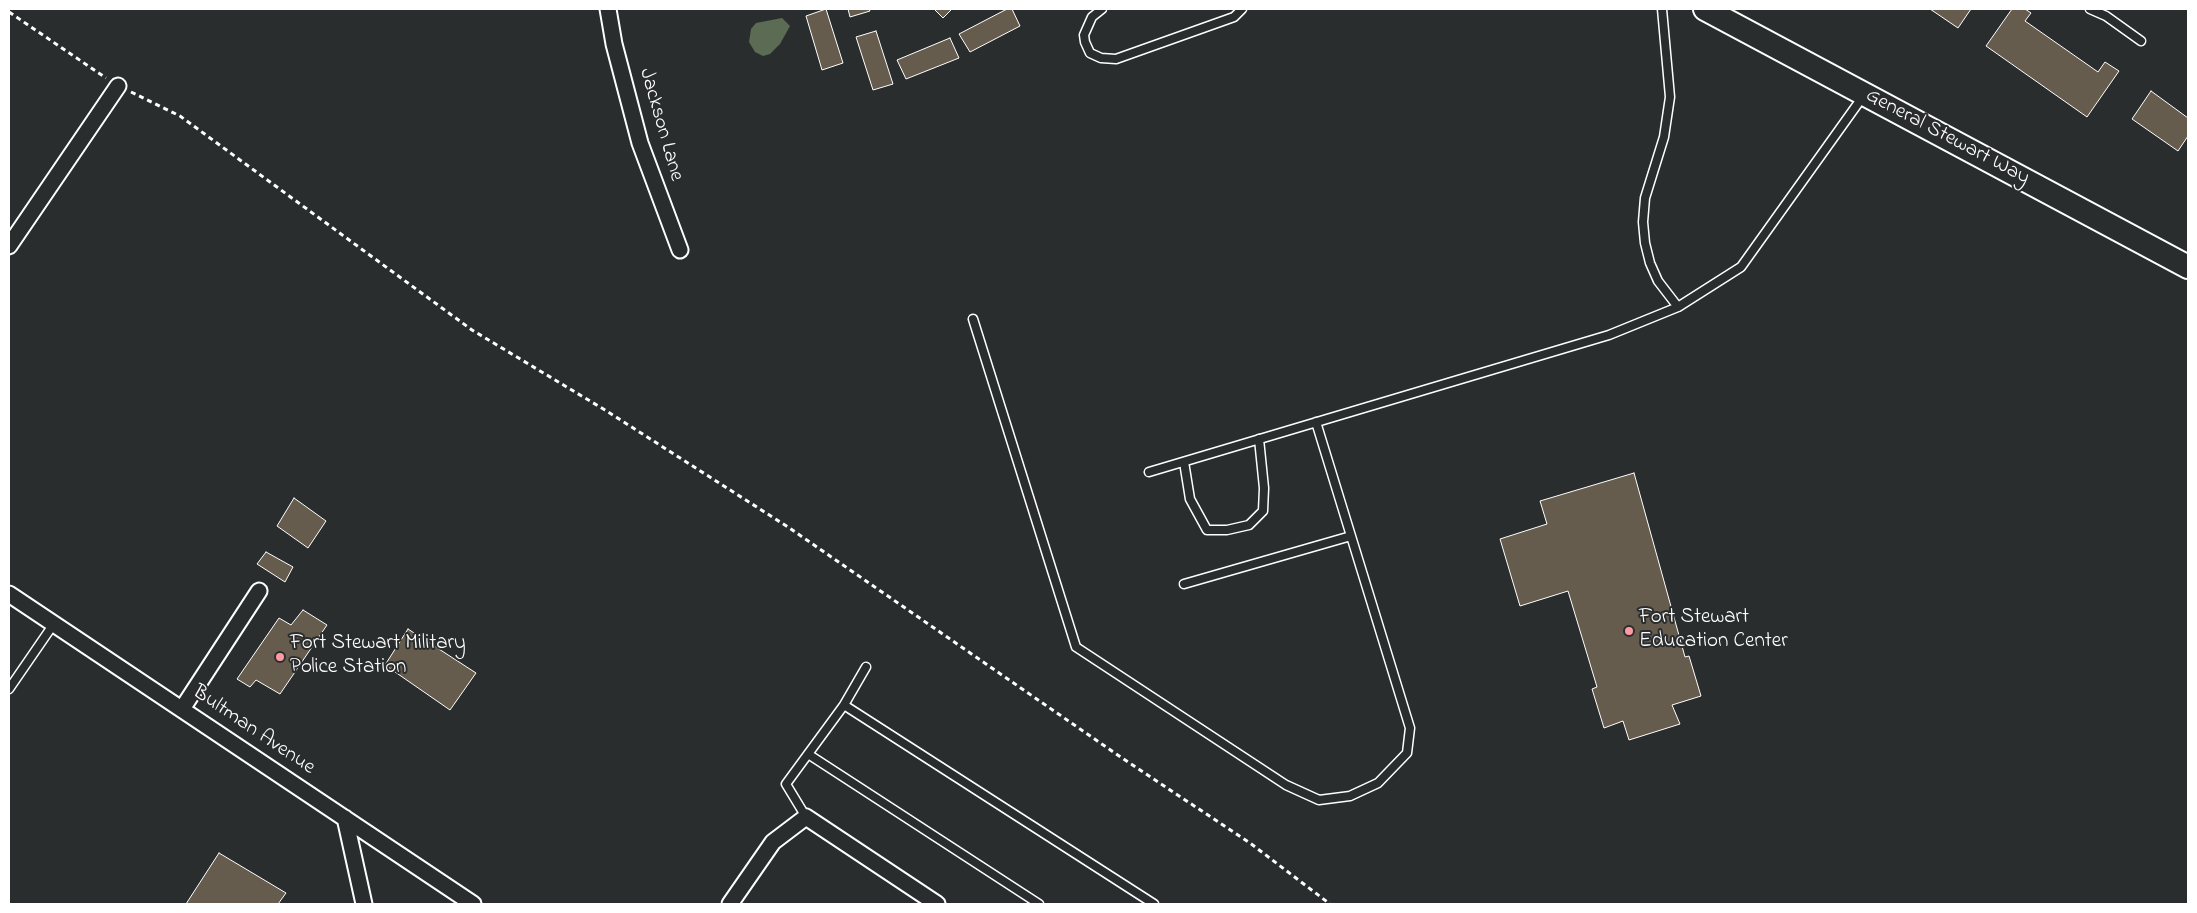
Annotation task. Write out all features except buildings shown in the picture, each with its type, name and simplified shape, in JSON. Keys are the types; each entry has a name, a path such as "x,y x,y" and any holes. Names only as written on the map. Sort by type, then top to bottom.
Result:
{"main road":[{"name":"General Stewart Way","path":"1705,9 2188,267"}],"street":[{"name":"Jackson Lane","path":"608,9 614,44 640,143 680,250"},
{"path":"9,246 118,86"},
{"path":"182,709 260,590"},
{"name":"Bultman Avenue","path":"9,594 473,904"},
{"path":"730,904 773,842 806,817 936,904"},
{"path":"345,818 364,904"}],"lane":[{"path":"1102,9 1092,17 1084,35 1085,42 1090,53 1100,58 1116,59 1234,18 1242,9"},
{"path":"1662,9 1669,76 1669,104 1664,137 1645,198 1644,229 1648,256 1658,280 1678,308"},
{"path":"2090,9 2106,16 2141,41"},
{"path":"1149,472 1609,335 1678,308 1742,267 1865,95"},
{"path":"974,320 1076,647 1286,785 1319,800 1350,796 1378,783 1407,753 1410,728 1316,422"},
{"path":"1184,462 1190,499 1207,530 1227,530 1249,524 1263,511 1264,488 1259,439"},
{"path":"1184,584 1351,536"},
{"path":"9,689 53,625"},
{"path":"806,817 786,784 844,705 866,667"},
{"path":"844,705 1154,904"},
{"path":"808,754 1039,904"}],"path":[{"path":"9,12 118,86 180,116 472,330 605,410 788,527 1114,752 1250,843 1330,904"}],"green space":[{"path":"782,18 790,26 780,44 770,54 763,56 755,52 749,42 751,29 756,23"}],"place":[{"name":"Fort Stewart Education Center","path":"1629,631"},
{"name":"Fort Stewart Military Police Station","path":"280,657"}]}
